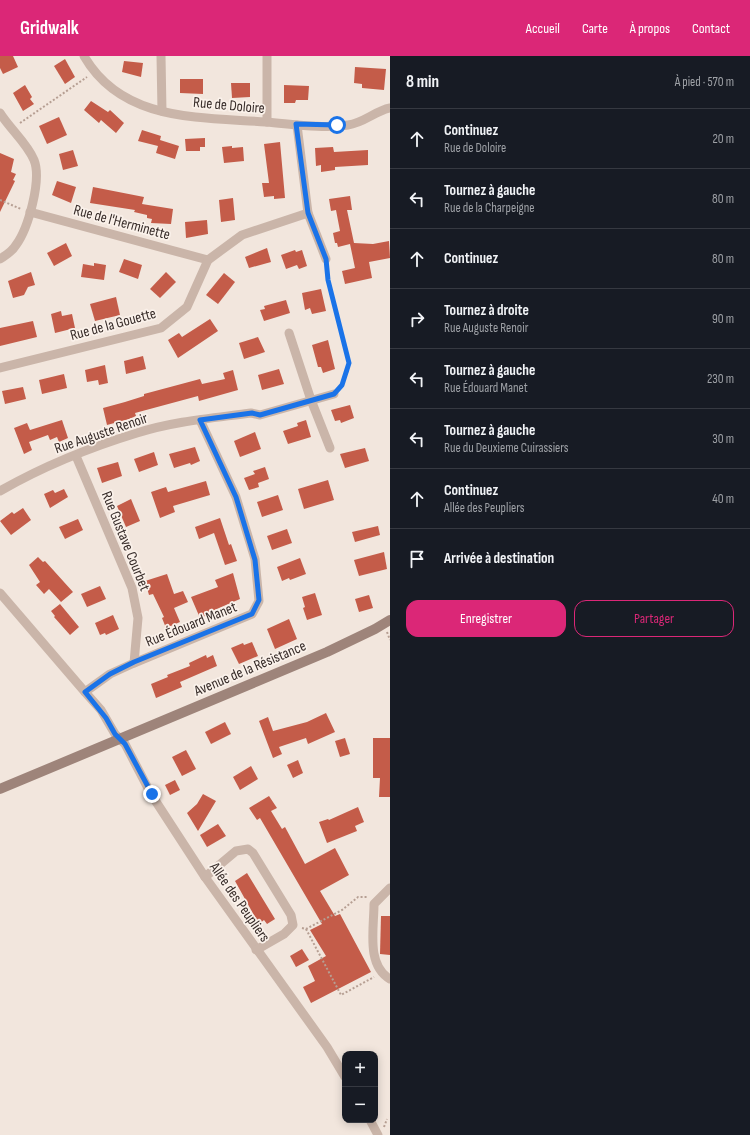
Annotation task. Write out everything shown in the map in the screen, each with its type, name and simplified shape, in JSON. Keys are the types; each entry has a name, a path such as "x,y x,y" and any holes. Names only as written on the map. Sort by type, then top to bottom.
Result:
{"main road":[{"name":"Avenue de la Résistance","path":"0,789 327,652 375,629 390,620"}],"street":[{"name":"Rue de Doloire","path":"84,56 94,72 108,86 140,105 162,111 213,119 296,124 348,125 390,108"},
{"path":"161,56 162,111"},
{"path":"267,56 267,122"},
{"path":"0,113 29,152 37,170 37,180 30,212 16,245 10,253 0,259"},
{"path":"296,124 308,213 326,259"},
{"name":"Rue de l'Herminette","path":"30,212 208,260"},
{"path":"208,260 242,236 308,213"},
{"name":"Rue de la Gouette","path":"0,368 161,328 187,307 208,260"},
{"path":"289,333 311,400 330,448"},
{"name":"Rue Auguste Renoir","path":"0,491 26,476 138,432 200,420 252,413 260,415 334,394"},
{"name":"Rue Édouard Manet","path":"85,692 110,674 134,662 252,614 259,600 255,560 236,497 200,420"},
{"name":"Rue Gustave Courbet","path":"76,456 132,588 138,618 134,662"},
{"name":"Allée des Peupliers","path":"0,593 85,692 125,744 147,787 205,877 327,1047 342,1072"},
{"path":"205,877 236,851 248,849 253,853 291,915 293,924 284,934 256,950"},
{"path":"390,888 374,904 374,958 381,974 390,979"},
{"path":"372,1123 378,1135"}],"path":[{"path":"11,129 94,72"},
{"path":"0,200 30,212"},
{"path":"326,259 328,280 349,363 342,385 334,394"},
{"path":"306,929 342,910 358,897 369,897 376,902"},
{"path":"293,924 306,929 341,995 381,974"}],"building":[{"path":"0,56 13,56 18,67 3,74 0,68"},
{"path":"65,59 75,77 65,84 54,66"},
{"path":"124,61 143,63 141,77 122,72"},
{"path":"355,67 386,69 384,90 362,88 362,84 354,83"},
{"path":"180,79 203,79 203,94 180,93"},
{"path":"231,83 250,83 250,97 232,98"},
{"path":"25,85 32,97 30,99 34,104 23,111 13,93"},
{"path":"284,85 309,86 308,100 296,100 295,103 284,103"},
{"path":"91,101 108,112 110,110 124,123 116,133 101,120 99,123 84,110"},
{"path":"59,117 67,135 47,144 39,126"},
{"path":"142,130 161,136 160,140 179,146 175,159 156,153 158,146 138,141"},
{"path":"205,138 205,147 200,147 200,151 186,151 185,139"},
{"path":"280,142 285,198 274,199 274,196 264,197 262,183 269,183 264,144"},
{"path":"232,146 232,148 243,147 244,161 224,163 222,147"},
{"path":"333,147 334,152 368,150 368,165 335,167 335,170 321,172 321,165 316,166 315,148"},
{"path":"73,150 78,166 63,170 59,154"},
{"path":"0,153 14,159 11,172 16,174 13,180 15,181 0,212"},
{"path":"57,181 76,187 71,203 52,195"},
{"path":"93,187 144,197 142,204 173,209 171,224 151,223 152,219 147,218 147,215 134,212 135,210 90,203"},
{"path":"350,196 352,210 347,210 354,243 373,244 389,241 390,258 369,262 372,278 345,284 342,271 355,268 350,244 338,247 337,243 335,243 333,233 340,231 336,210 331,211 329,199"},
{"path":"233,198 235,220 221,222 219,200"},
{"path":"207,220 208,234 186,238 185,222"},
{"path":"66,243 72,256 54,266 47,253"},
{"path":"267,248 271,262 249,268 245,257"},
{"path":"295,250 296,252 302,250 307,266 299,269 297,265 286,269 281,255"},
{"path":"124,259 142,265 138,279 119,272"},
{"path":"94,263 106,265 104,280 81,277 83,264 94,266"},
{"path":"31,272 35,285 28,287 24,295 13,298 8,281"},
{"path":"166,272 176,282 160,298 150,289"},
{"path":"224,273 235,282 218,304 206,295"},
{"path":"321,289 326,311 312,314 310,308 305,310 302,293"},
{"path":"116,297 120,315 95,321 90,304"},
{"path":"286,300 290,313 264,321 260,310 265,309 264,306"},
{"path":"61,311 62,316 72,314 75,328 55,333 51,314"},
{"path":"210,319 218,331 178,358 168,340 179,333 182,337"},
{"path":"33,321 37,337 0,346 0,328"},
{"path":"258,337 265,352 244,359 239,343"},
{"path":"328,340 335,369 323,373 321,367 318,367 312,345"},
{"path":"143,356 146,369 126,374 124,361"},
{"path":"105,365 108,383 99,385 98,380 87,382 85,370"},
{"path":"279,369 284,384 262,390 258,375"},
{"path":"233,370 238,390 199,401 198,396 135,413 136,416 129,419 107,425 103,408 144,396 144,394 200,379 202,384 225,379 223,373"},
{"path":"64,374 67,388 42,394 39,380"},
{"path":"23,387 26,399 5,404 2,391"},
{"path":"350,405 354,418 341,423 340,420 335,421 331,410"},
{"path":"62,420 68,438 59,442 57,437 50,440 48,435 29,442 32,450 24,454 14,428 27,423 30,430"},
{"path":"306,420 311,437 288,444 283,431 298,426 297,423"},
{"path":"255,432 261,449 240,457 234,441"},
{"path":"195,447 200,461 191,465 190,463 174,468 169,454"},
{"path":"365,448 369,461 345,468 340,454"},
{"path":"154,452 158,465 139,472 134,459"},
{"path":"118,462 122,476 102,483 97,468"},
{"path":"265,467 269,479 258,483 259,487 249,490 244,478 255,474 253,471"},
{"path":"328,480 334,500 304,509 298,489"},
{"path":"206,481 210,495 173,506 175,512 160,518 151,492 166,487 168,492"},
{"path":"64,489 68,497 50,508 44,494 53,490 55,493"},
{"path":"278,495 283,510 262,517 257,502"},
{"path":"131,499 140,521 126,527 117,506"},
{"path":"23,508 31,520 11,535 0,521 12,512 14,514"},
{"path":"220,518 229,545 231,544 237,561 225,565 214,533 199,539 195,527"},
{"path":"78,519 83,530 65,539 59,527"},
{"path":"378,526 380,535 355,542 352,532"},
{"path":"287,529 292,543 272,550 267,536"},
{"path":"384,552 387,569 359,576 354,560"},
{"path":"38,557 43,562 45,561 73,592 61,602 49,589 44,594 36,585 40,582 29,565"},
{"path":"300,558 306,574 290,580 289,578 282,581 277,567"},
{"path":"233,573 240,599 200,618 191,597 218,587 215,580"},
{"path":"167,574 174,594 183,591 188,602 174,608 180,622 166,628 162,618 164,617 153,594 149,595 145,581"},
{"path":"100,586 106,599 87,607 81,594"},
{"path":"315,593 322,615 307,620 303,608 305,607 302,597"},
{"path":"369,595 373,608 359,612 355,599"},
{"path":"60,604 79,627 70,635 54,617 55,616 51,611"},
{"path":"113,615 119,629 106,635 105,633 100,635 95,623"},
{"path":"289,619 297,639 275,649 267,629"},
{"path":"252,642 258,656 239,664 231,648 243,643 244,645"},
{"path":"206,655 207,658 213,655 217,666 180,682 182,687 156,698 151,684 168,677 167,675 190,666 189,663"},
{"path":"326,713 335,732 308,744 306,738 279,747 282,754 273,758 259,721 268,717 273,731 307,722"},
{"path":"225,722 231,734 211,744 205,732"},
{"path":"345,738 350,754 340,757 335,741"},
{"path":"373,738 390,738 390,797 379,797 380,778 373,778"},
{"path":"186,750 196,769 182,776 172,757"},
{"path":"298,760 303,773 293,778 287,765"},
{"path":"251,766 258,779 240,790 233,777"},
{"path":"175,780 180,790 170,795 165,785"},
{"path":"203,794 216,801 198,831 187,813 197,804"},
{"path":"269,796 277,808 271,811 282,829 285,827 305,864 335,848 349,875 320,891 335,916 340,914 371,972 311,1003 303,987 315,981 308,966 326,956 310,930 322,924 260,818 257,820 249,808"},
{"path":"358,807 364,822 355,826 357,831 327,843 319,822 329,820"},
{"path":"218,824 226,836 207,847 200,835"},
{"path":"247,873 275,919 267,924 264,920 259,924 235,881"},
{"path":"381,916 390,916 390,955 380,954"},
{"path":"302,949 309,960 296,967 290,956"}],"route":[{"path":"152,794 139,773 125,744 115,734 106,718 85,692 110,674 134,662 252,614 259,600 255,560 236,497 200,420 252,413 260,415 334,394 342,385 348,371 349,363 328,280 326,259 308,213 296,124 337,125"}]}
